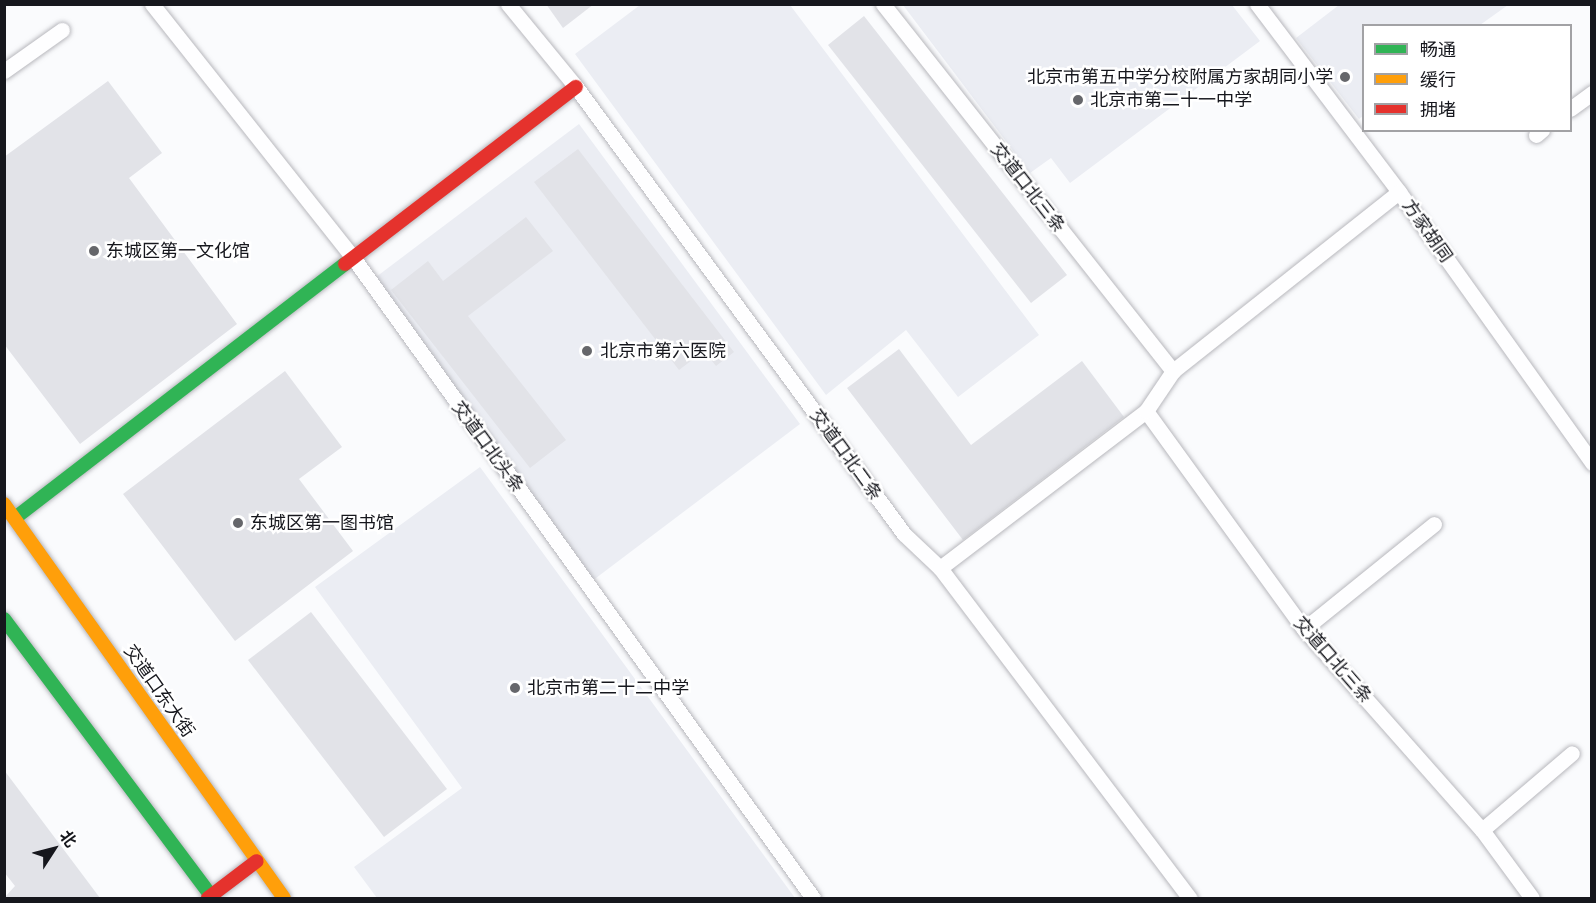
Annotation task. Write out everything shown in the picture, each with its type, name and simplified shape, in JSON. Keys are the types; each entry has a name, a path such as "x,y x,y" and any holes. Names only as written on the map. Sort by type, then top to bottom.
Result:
{"main road":[{"path":"15,518 352,256 576,87"},
{"name":"交道口东大街","path":"4,504 284,898"},
{"path":"4,619 211,898 257,861"}],"lane":[{"name":"交道口北头条","path":"152,4 352,256 813,898"},
{"name":"交道口北二条","path":"508,4 576,87 904,534 940,568 1190,898"},
{"name":"交道口北三条","path":"883,4 1173,371"},
{"name":"方家胡同","path":"1257,4 1400,192 1592,463"},
{"path":"4,71 62,30"},
{"path":"1572,108 1592,93"},
{"path":"940,568 1146,411 1173,371 1400,192"},
{"name":"交道口北三条","path":"1146,411 1304,629 1482,830 1532,898"},
{"path":"1304,629 1434,524"},
{"path":"1482,830 1572,753"}],"shaded area":[{"name":"北京市第五中学分校附属方家胡同小学","path":"1339,4 1508,5 1481,24 1362,24 1362,117 1359,119 1296,38"},
{"name":"北京市第六医院","path":"640,5 790,5 1039,335 958,397 906,330 826,395 575,54"},
{"name":"北京市第二十一中学","path":"903,5 1232,5 1260,41 1070,183 1051,158 1030,173"},
{"name":"北京市第六医院","path":"579,124 800,424 592,581 376,277"},
{"name":"北京市第二十二中学","path":"480,467 795,898 377,898 354,867 462,788 315,587"}],"building":[{"path":"546,4 594,4 563,28"},
{"path":"864,16 1067,275 1031,303 828,45"},
{"name":"东城区第一文化馆","path":"108,81 162,153 129,178 237,324 80,444 4,344 4,157"},
{"name":"北京市第六医院","path":"578,149 734,352 716,366 704,351 679,370 534,182"},
{"path":"526,217 553,251 468,316 566,440 530,468 391,290 428,261 443,281"},
{"path":"899,349 971,445 1082,361 1124,417 963,540 847,388"},
{"name":"东城区第一图书馆","path":"285,371 342,447 299,479 353,551 235,641 123,494"},
{"path":"311,612 447,789 384,837 248,660"},
{"path":"4,770 100,898 4,898 15,886 4,872"}],"traffic: fast":[{"path":"15,518 345,264"},
{"path":"4,619 213,898"}],"traffic: slow":[{"path":"4,504 284,898"}],"traffic: jam":[{"path":"345,264 576,87"},
{"path":"208,898 257,861"}],"place":[{"name":"北京市第五中学分校附属方家胡同小学","path":"1345,77"},
{"name":"北京市第二十一中学","path":"1078,100"},
{"name":"东城区第一文化馆","path":"94,251"},
{"name":"北京市第六医院","path":"587,351"},
{"name":"东城区第一图书馆","path":"238,523"},
{"name":"北京市第二十二中学","path":"515,688"}]}
